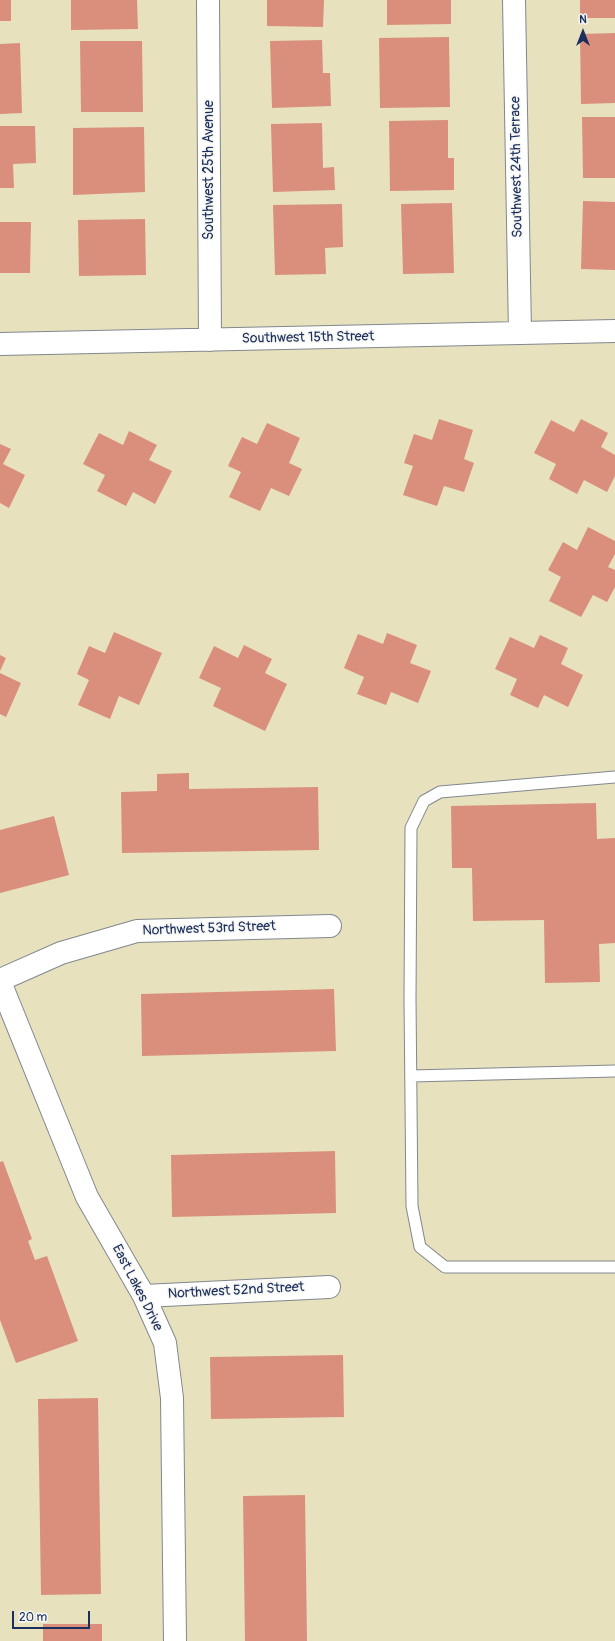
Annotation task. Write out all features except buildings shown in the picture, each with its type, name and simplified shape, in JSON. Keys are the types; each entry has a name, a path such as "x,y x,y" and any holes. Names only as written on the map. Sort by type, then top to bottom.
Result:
{"street":[{"name":"Southwest 25th Avenue","path":"208,0 210,340"},
{"name":"Southwest 24th Terrace","path":"514,0 520,333"},
{"name":"Southwest 15th Street","path":"0,344 615,331"},
{"name":"Northwest 53rd Street","path":"0,981 61,953 137,931 330,926"},
{"name":"East Lakes Drive","path":"0,981 88,1197 144,1296 165,1343 172,1398 175,1641"},
{"name":"Northwest 52nd Street","path":"144,1296 329,1287"}],"lane":[{"path":"615,777 440,792 424,801 411,828 412,1206 420,1247 445,1267 615,1268"},
{"path":"411,1076 615,1070"}]}
